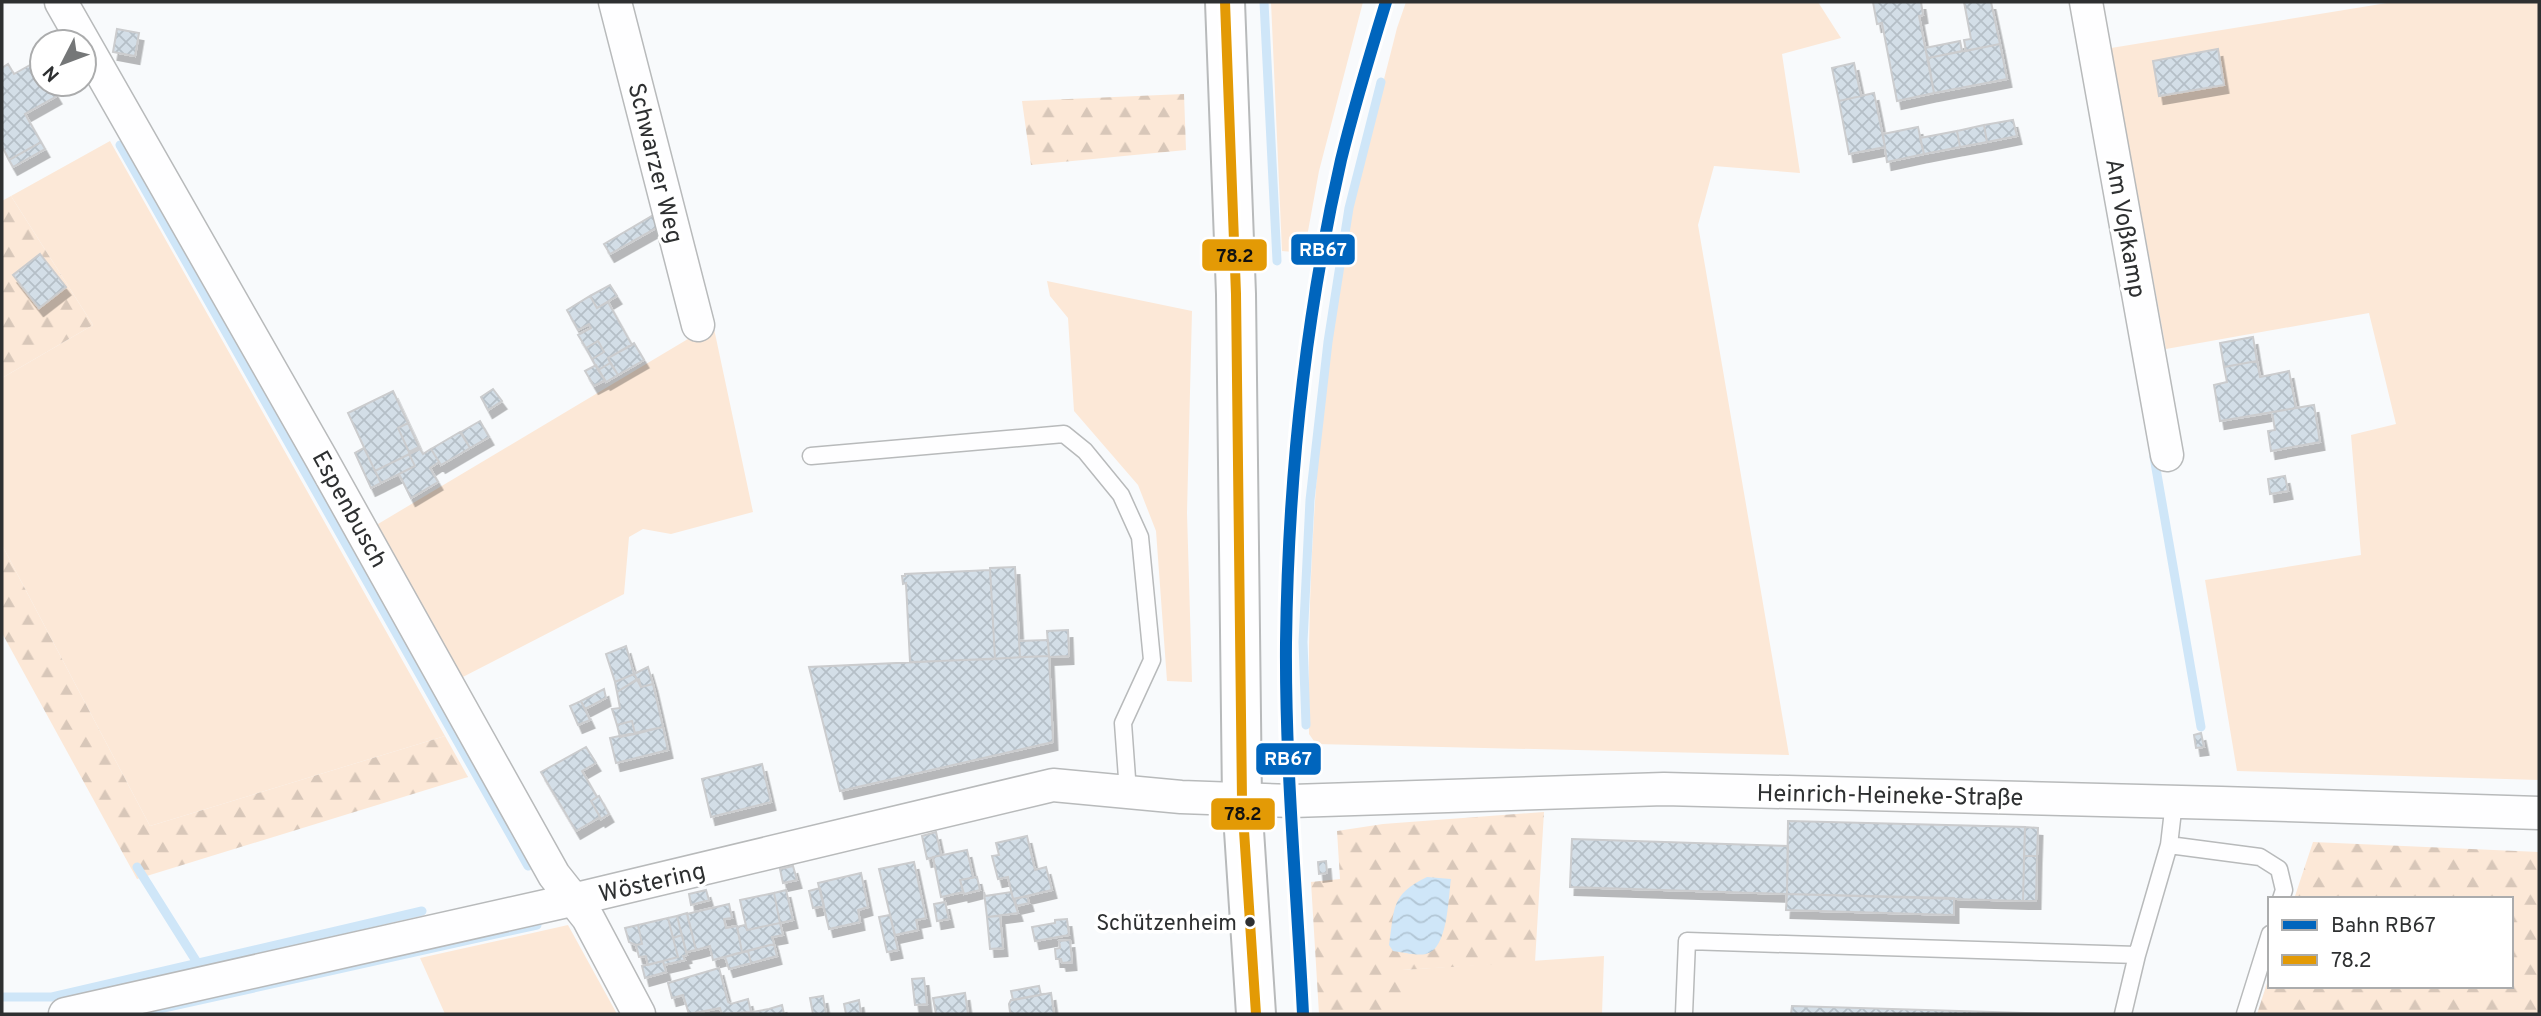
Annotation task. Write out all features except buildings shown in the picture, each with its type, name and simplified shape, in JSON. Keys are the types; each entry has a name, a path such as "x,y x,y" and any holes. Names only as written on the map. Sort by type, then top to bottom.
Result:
{"main road":[{"path":"1225,2 1236,294 1242,800 1256,1014"}],"street":[{"name":"Espenbusch","path":"61,2 321,458 554,875 588,918 639,1014"},
{"name":"Schwarzer Weg","path":"615,2 698,325"},
{"name":"Am Voßkamp","path":"2086,2 2167,455"},
{"name":"Wöstering","path":"65,1014 572,900 1053,785 1242,800"},
{"name":"Heinrich-Heineke-Straße","path":"1242,800 1306,801 1664,789 2539,813"}],"lane":[{"path":"810,456 1064,434 1085,451 1121,495 1140,537 1152,660 1123,723 1128,792"},
{"path":"2123,1014 2169,845 2174,802"},
{"path":"2169,845 2260,857 2279,869 2284,890 2282,897"},
{"path":"2245,1014 2268,940"},
{"path":"1684,1014 1687,941 2137,955"}],"green space":[{"path":"1271,2 1363,2 1319,171 1304,253 1282,251"},
{"path":"1406,2 1818,2 1841,38 1782,54 1800,173 1714,166 1698,225 1789,755 1316,744 1309,734 1311,569 1318,460 1330,351 1353,208 1397,28"},
{"path":"2393,2 2539,2 2539,780 2237,771 2205,580 2361,555 2351,435 2396,424 2369,313 2166,349 2111,48"},
{"path":"1184,94 1186,150 1031,165 1022,101"},
{"path":"110,141 445,736 150,826 2,545 2,378 93,325 11,196"},
{"path":"11,196 93,325 2,378 2,201"},
{"path":"1047,281 1192,311 1187,513 1192,682 1167,681 1156,531 1138,485 1074,411 1068,318 1050,296"},
{"path":"713,324 753,512 671,534 643,529 629,537 624,594 457,680 373,527"},
{"path":"2,545 150,826 445,736 468,777 137,879 2,633"},
{"path":"1544,812 1535,962 1402,970 1402,1014 1319,1014 1311,882 1340,879 1337,831 1383,824"},
{"path":"2313,842 2539,852 2539,1014 2257,1014 2268,980 2268,988 2513,988 2513,897 2295,897"},
{"path":"568,925 617,1014 445,1014 420,958"},
{"path":"1604,956 1602,1014 1402,1014 1402,970"}],"water":[{"path":"1427,877 1451,879 1446,922 1439,943 1426,954 1393,951 1389,945 1396,904 1406,890"}],"waterway":[{"path":"1264,2 1277,261"},
{"path":"1306,725 1303,642 1310,500 1328,342 1349,208 1381,82"},
{"path":"120,145 528,866"},
{"path":"2154,457 2201,727"},
{"path":"137,867 198,964"},
{"path":"2,997 52,997 422,911"},
{"path":"137,1014 537,925"}],"rail line":[{"name":"RB67","path":"1303,1014 1286,689 1290,521 1308,340 1328,219 1351,120 1386,2"}],"transit line":[{"name":"78.2","path":"1225,2 1236,294 1242,800 1256,1014"}],"place":[{"name":"Schützenheim","path":"1250,922"}]}
